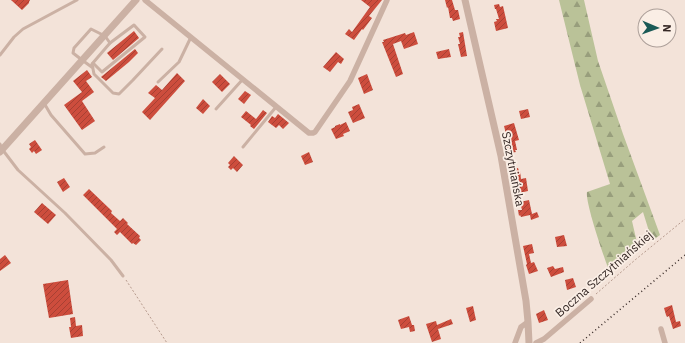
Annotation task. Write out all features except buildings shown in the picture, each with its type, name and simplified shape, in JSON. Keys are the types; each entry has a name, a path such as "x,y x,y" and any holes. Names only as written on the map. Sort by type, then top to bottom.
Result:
{"street":[{"path":"1,148 44,103 136,0"},
{"path":"145,0 309,133 315,132 350,81 387,0"},
{"name":"Szczytniańska","path":"466,0 501,156 526,301 529,343"},
{"name":"Boczna Szczytniańskiej","path":"536,343 544,339 591,299"},
{"path":"515,343 521,327 528,322"},
{"path":"661,329 665,343"}],"lane":[{"path":"0,55 14,37 23,29 77,0"},
{"path":"93,63 102,72 146,37 134,24 110,43 92,64 94,74 113,93 119,94 162,48"},
{"path":"93,68 73,53 74,48 91,29 104,36 110,43"},
{"path":"158,82 179,62 191,37"},
{"path":"216,109 243,79"},
{"path":"44,103 51,115 85,154 95,153 104,147"},
{"path":"243,147 277,107"},
{"path":"1,148 18,170 65,212 111,260 123,276"}],"path":[{"name":"Boczna Szczytniańskiej","path":"591,299 685,219"},
{"path":"123,276 167,343"}],"green space":[{"path":"559,0 584,0 598,61 660,235 652,241 643,212 632,221 638,247 609,270 599,243 589,207 587,192 610,184 580,85"}],"railway":[{"path":"580,343 685,255"}]}
